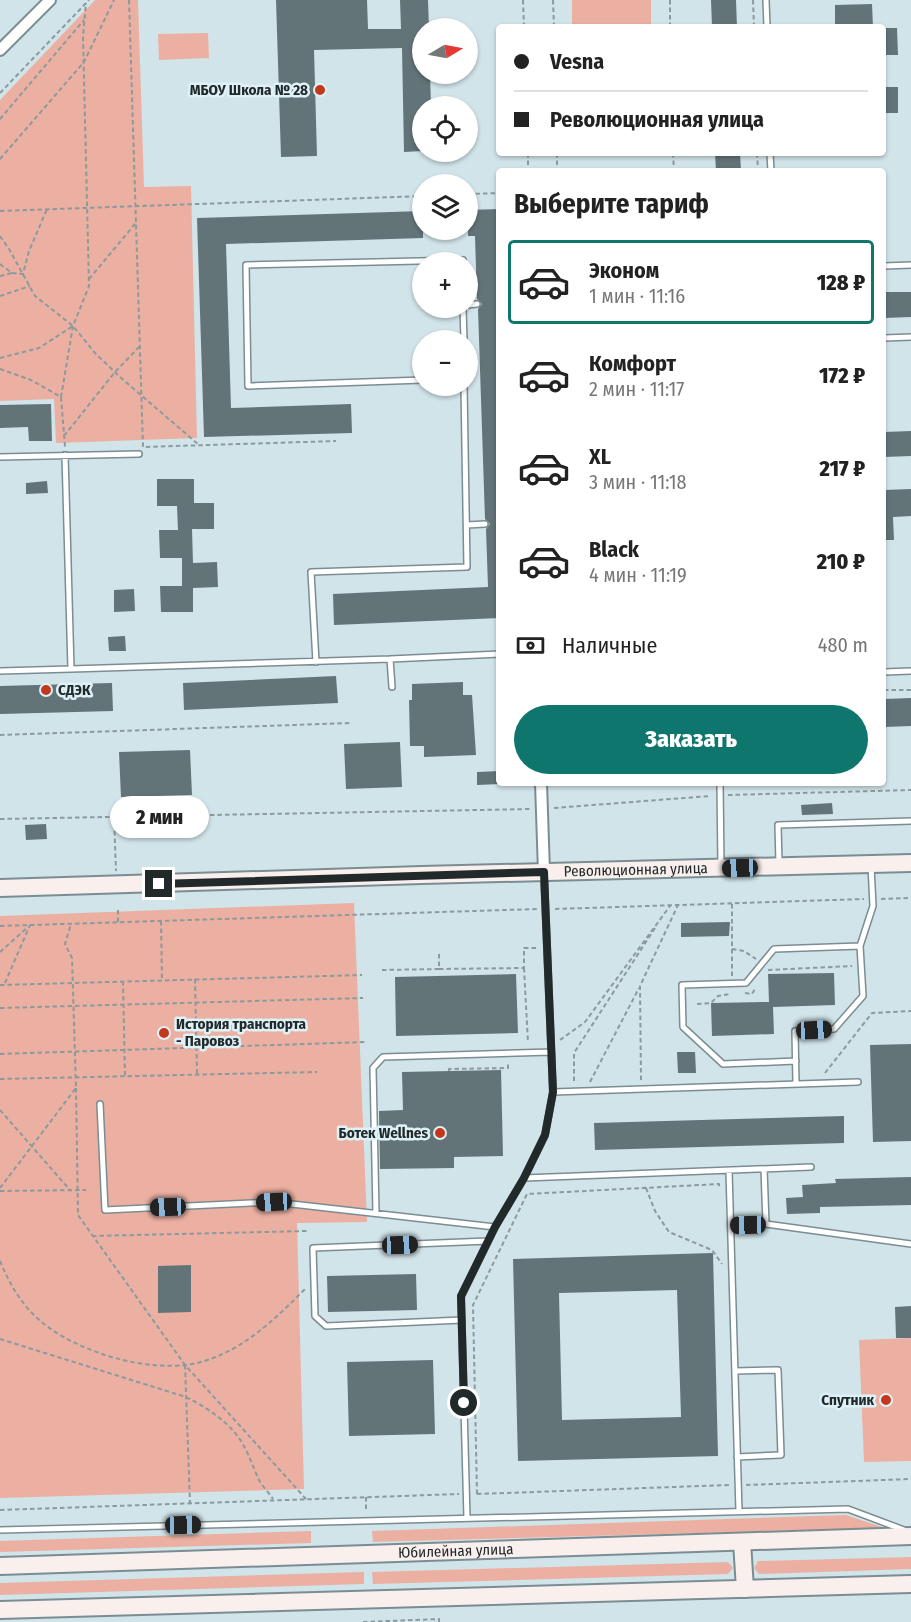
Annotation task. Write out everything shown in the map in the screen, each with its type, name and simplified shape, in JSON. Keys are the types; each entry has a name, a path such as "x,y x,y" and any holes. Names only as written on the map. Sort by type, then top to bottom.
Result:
{"main road":[{"name":"Революционная улица","path":"0,888 911,863"},
{"name":"Юбилейная улица","path":"0,1566 742,1542 911,1534"},
{"path":"742,1542 746,1589"},
{"path":"0,1610 911,1584"}],"street":[{"path":"0,50 50,0"},
{"path":"541,786 544,872"}],"lane":[{"path":"766,0 767,24"},
{"path":"412,261 246,265 248,386 412,380"},
{"path":"886,266 911,265"},
{"path":"886,338 911,337"},
{"path":"316,662 311,572 467,567 464,396"},
{"path":"0,457 139,453"},
{"path":"65,455 71,669"},
{"path":"467,525 485,524"},
{"path":"0,671 496,654"},
{"path":"390,659 392,687"},
{"path":"886,672 911,671"},
{"path":"720,786 721,868"},
{"path":"779,867 778,825 911,821"},
{"path":"796,1084 795,1031 834,1029 863,996 860,946 873,906 871,864"},
{"path":"467,1518 461,1296 545,1135 553,1092 544,872"},
{"path":"796,1060 723,1064 683,1027 682,985 746,983 774,949 860,946"},
{"path":"376,1214 373,1068 377,1061 383,1057 551,1049"},
{"path":"553,1092 858,1082"},
{"path":"100,1104 105,1210 274,1202 495,1227"},
{"path":"524,1178 811,1167"},
{"path":"764,1169 766,1224"},
{"path":"729,1171 739,1510"},
{"path":"731,1225 766,1224 911,1244"},
{"path":"462,1320 326,1326 315,1316 313,1248 488,1241"},
{"path":"735,1371 778,1370 781,1455 737,1457"},
{"path":"0,1530 848,1509 911,1534"}],"path":[{"path":"0,159 84,62 114,0"},
{"path":"129,0 144,447 336,441"},
{"path":"524,0 524,24"},
{"path":"553,0 554,24"},
{"path":"670,0 670,24"},
{"path":"753,0 754,24"},
{"path":"65,455 61,397 73,326 89,286 84,62 84,20 87,2"},
{"path":"0,93 87,2"},
{"path":"0,119 84,20"},
{"path":"478,194 496,193"},
{"path":"0,211 412,196"},
{"path":"23,274 29,251 47,209"},
{"path":"89,279 135,224"},
{"path":"0,236 35,296 73,326 95,353 115,372 200,446"},
{"path":"0,264 12,273"},
{"path":"0,276 12,273 23,274"},
{"path":"0,296 30,285"},
{"path":"0,358 39,348 73,326"},
{"path":"64,436 115,372 140,346"},
{"path":"0,369 31,380 61,397"},
{"path":"886,690 911,690"},
{"path":"0,735 352,723"},
{"path":"0,819 114,815 542,809 720,795 911,790"},
{"path":"114,815 116,880"},
{"path":"0,926 911,898"},
{"path":"731,993 732,903"},
{"path":"551,1049 585,1022 670,905"},
{"path":"574,1091 574,1053 670,905"},
{"path":"586,1091 640,986 678,905"},
{"path":"118,909 118,922"},
{"path":"161,921 162,980"},
{"path":"71,924 65,944 72,958 78,1215 185,1365 306,1499"},
{"path":"0,952 30,925"},
{"path":"5,985 30,925"},
{"path":"524,948 528,1047"},
{"path":"732,949 753,955 767,970 861,966"},
{"path":"439,951 439,969"},
{"path":"382,970 524,968"},
{"path":"0,985 362,975"},
{"path":"195,980 197,1075"},
{"path":"123,981 125,1077"},
{"path":"640,986 641,1089"},
{"path":"697,1004 711,1003 718,996 731,993 752,994 757,986"},
{"path":"0,1008 363,998"},
{"path":"0,1054 364,1042"},
{"path":"0,1079 317,1072"},
{"path":"0,1190 76,1088"},
{"path":"0,1110 70,1190"},
{"path":"719,1195 719,1184 526,1194 473,1305 477,1494 911,1479"},
{"path":"646,1188 655,1211 669,1232 712,1250 722,1264 722,1255"},
{"path":"0,1190 86,1190"},
{"path":"92,1236 307,1232"},
{"path":"0,1261 16,1294 32,1313 50,1328 94,1350 129,1362 185,1365 211,1358 241,1344 288,1308 314,1281"},
{"path":"0,1339 186,1397 203,1406 240,1439 252,1460 260,1482 274,1500"},
{"path":"185,1365 190,1503"},
{"path":"0,1510 466,1494"},
{"path":"363,1622 439,1619 440,1622"}],"shaded area":[{"path":"95,0 138,0 144,187 191,186 197,438 56,443 54,399 0,401 0,100"},
{"path":"572,0 651,0 651,24 572,24"},
{"path":"208,33 209,58 159,60 158,34"},
{"path":"354,903 367,1222 297,1223 304,1489 0,1498 0,916"},
{"name":"Спутник","path":"911,1338 911,1461 864,1462 859,1340"},
{"path":"846,1515 885,1528 373,1542 372,1531"},
{"path":"311,1531 311,1543 0,1552 0,1541"},
{"path":"911,1557 911,1569 759,1574 754,1568 758,1561"},
{"path":"728,1562 733,1568 728,1574 373,1584 372,1572"},
{"path":"364,1572 364,1584 0,1595 0,1583"}],"building":[{"path":"276,0 367,0 368,29 401,29 400,0 428,0 429,18 412,18 412,84 430,84 431,96 412,96 412,152 404,152 402,48 314,50 317,156 281,157"},
{"path":"711,0 736,0 737,24 712,24"},
{"path":"872,4 873,24 835,24 835,5"},
{"path":"886,28 897,28 898,55 886,55"},
{"path":"886,87 898,87 898,113 886,113"},
{"path":"715,156 740,156 741,168 716,168"},
{"path":"496,209 496,618 334,625 333,594 488,587 486,529 490,524 485,519 478,309 482,304 478,300 478,252 476,252 478,210"},
{"path":"412,211 412,238 226,244 231,408 351,404 352,433 204,437 197,218"},
{"path":"886,292 911,292 911,317 886,318"},
{"path":"51,404 52,441 29,441 28,427 0,428 0,405"},
{"path":"911,431 911,456 886,457 886,432"},
{"path":"157,479 194,479 194,503 214,503 214,529 192,529 193,563 217,562 218,587 193,588 193,612 161,612 160,586 182,586 182,558 160,558 159,530 178,530 177,506 157,506"},
{"path":"47,481 48,493 26,494 26,483"},
{"path":"911,489 911,516 893,517 894,540 886,540 886,490"},
{"path":"134,589 135,611 114,612 114,590"},
{"path":"125,636 126,651 109,651 108,637"},
{"path":"336,676 338,703 184,710 183,683"},
{"path":"463,682 463,695 472,695 476,755 424,757 424,746 410,746 409,700 412,700 412,684"},
{"path":"112,683 113,711 0,714 0,686"},
{"path":"911,698 911,726 886,727 886,699"},
{"path":"400,742 402,787 346,789 344,744"},
{"path":"190,750 192,795 121,797 119,752"},
{"path":"496,771 496,784 477,785 477,772"},
{"path":"832,803 833,814 802,815 801,805"},
{"path":"46,824 47,839 26,840 25,825"},
{"path":"730,922 729,936 681,937 681,923"},
{"path":"834,973 835,1005 773,1007 774,1034 712,1036 711,1003 769,1002 768,974"},
{"path":"516,974 518,1033 396,1036 395,977"},
{"path":"911,1044 911,1141 873,1142 870,1045"},
{"path":"677,1052 695,1052 696,1073 678,1073"},
{"name":"Ботек Wellnes","path":"501,1070 503,1156 454,1157 454,1168 380,1169 379,1111 403,1110 402,1072"},
{"path":"844,1116 844,1143 595,1150 594,1123"},
{"path":"911,1177 911,1205 820,1207 820,1213 787,1214 786,1198 803,1197 802,1185 836,1183 835,1179"},
{"path":"713,1253 718,1456 518,1461 513,1259","holes":["677,1290 681,1417 562,1420 559,1293"]},
{"path":"191,1265 191,1312 158,1313 158,1266"},
{"path":"416,1274 417,1310 328,1312 327,1276"},
{"path":"911,1306 911,1338 896,1338 895,1307"},
{"path":"433,1360 435,1434 349,1436 347,1362"}],"place":[{"name":"МБОУ Школа № 28","path":"320,90"},
{"name":"СДЭК","path":"46,690"},
{"name":"История транспорта - Паровоз","path":"164,1033"},
{"name":"Ботек Wellnes","path":"440,1133"},
{"name":"Спутник","path":"886,1400"}],"route":[{"path":"159,884 544,872 553,1092 545,1135 461,1296 464,1403"}]}
